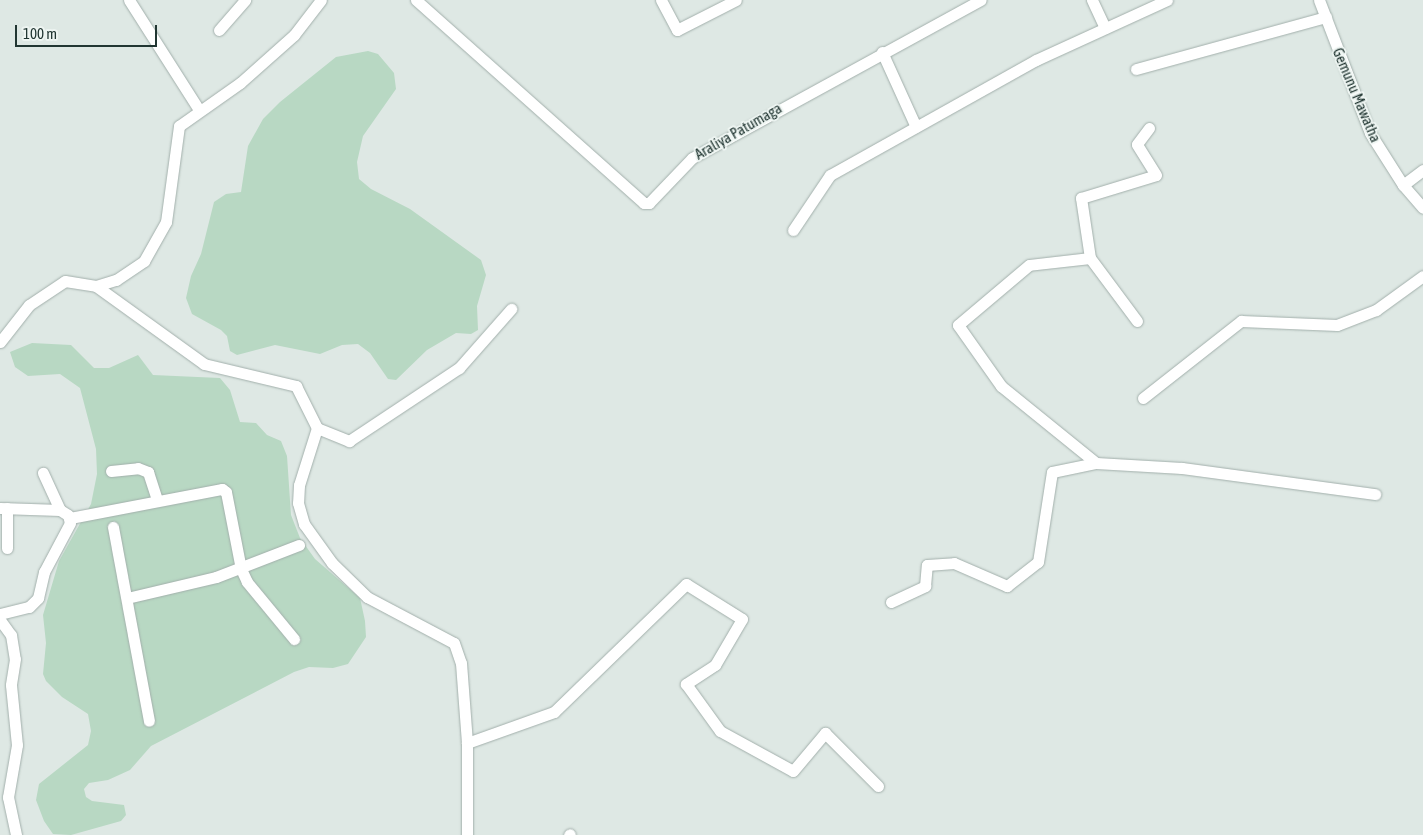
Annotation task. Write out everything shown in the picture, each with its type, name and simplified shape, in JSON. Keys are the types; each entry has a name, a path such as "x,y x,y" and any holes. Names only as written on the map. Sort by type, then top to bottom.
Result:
{"street":[{"path":"129,0 199,110"},
{"path":"219,30 245,0"},
{"path":"96,286 132,270 144,262 160,237 172,196 179,126 199,110 240,83 294,35 321,0"},
{"name":"Araliya Patumaga","path":"416,0 644,203 649,203 692,158 882,52 981,0"},
{"path":"661,0 677,30 736,0"},
{"path":"1092,0 1106,28"},
{"path":"793,230 830,175 1036,60 1167,0"},
{"name":"Gemunu Mawatha","path":"1320,0 1370,133 1402,184 1423,208"},
{"path":"1136,69 1326,17"},
{"path":"882,52 916,127"},
{"path":"1137,321 1090,258 1081,198 1156,175 1137,144 1149,128"},
{"path":"1402,184 1423,170"},
{"path":"1090,258 1029,265 958,325 1001,386 1096,463"},
{"path":"1143,398 1241,321 1337,325 1376,310 1423,276"},
{"path":"0,342 29,305 65,281 96,286 204,364 296,386 317,428 349,441 459,368 511,309"},
{"path":"317,428 299,485 298,503 304,524 332,563 367,597 454,643 461,663 467,743 467,835"},
{"path":"891,602 925,586 926,565 954,563 1007,586 1038,562 1052,472 1096,463 1182,468 1375,494"},
{"path":"111,471 138,468 148,472 157,500"},
{"path":"43,473 60,510 70,518"},
{"path":"70,518 217,488 226,492 241,569 247,582 294,639"},
{"path":"7,548 3,508 60,510"},
{"path":"0,614 29,607 38,598 44,572 70,518"},
{"path":"113,527 149,721"},
{"path":"127,598 241,569 299,544"},
{"path":"467,743 554,712 686,584 742,620 715,665 686,684 720,731 793,771 825,733 878,786"},
{"path":"0,620 11,635 15,659 11,685 16,745 8,796 16,835"}],"green space":[{"path":"368,51 378,54 394,73 396,89 363,136 357,162 359,179 371,189 410,209 481,260 486,275 477,306 478,330 471,334 456,333 427,350 396,380 388,379 370,353 358,344 342,345 320,354 275,345 237,355 230,351 227,336 221,330 192,314 186,298 191,276 201,254 214,202 226,194 241,192 248,146 263,119 280,102 336,57"},
{"path":"32,343 71,345 94,368 109,368 138,355 153,375 220,378 230,390 240,422 256,423 267,435 281,441 287,456 291,515 300,538 315,559 360,598 365,621 366,637 348,664 333,668 309,667 294,672 151,746 130,770 108,780 89,783 84,789 86,797 92,801 124,805 126,815 121,821 71,835 53,834 44,821 36,800 39,784 88,745 91,731 88,714 62,697 46,681 43,674 46,643 43,615 59,561 91,504 97,474 96,449 80,388 60,374 28,376 15,367 10,352"}]}
